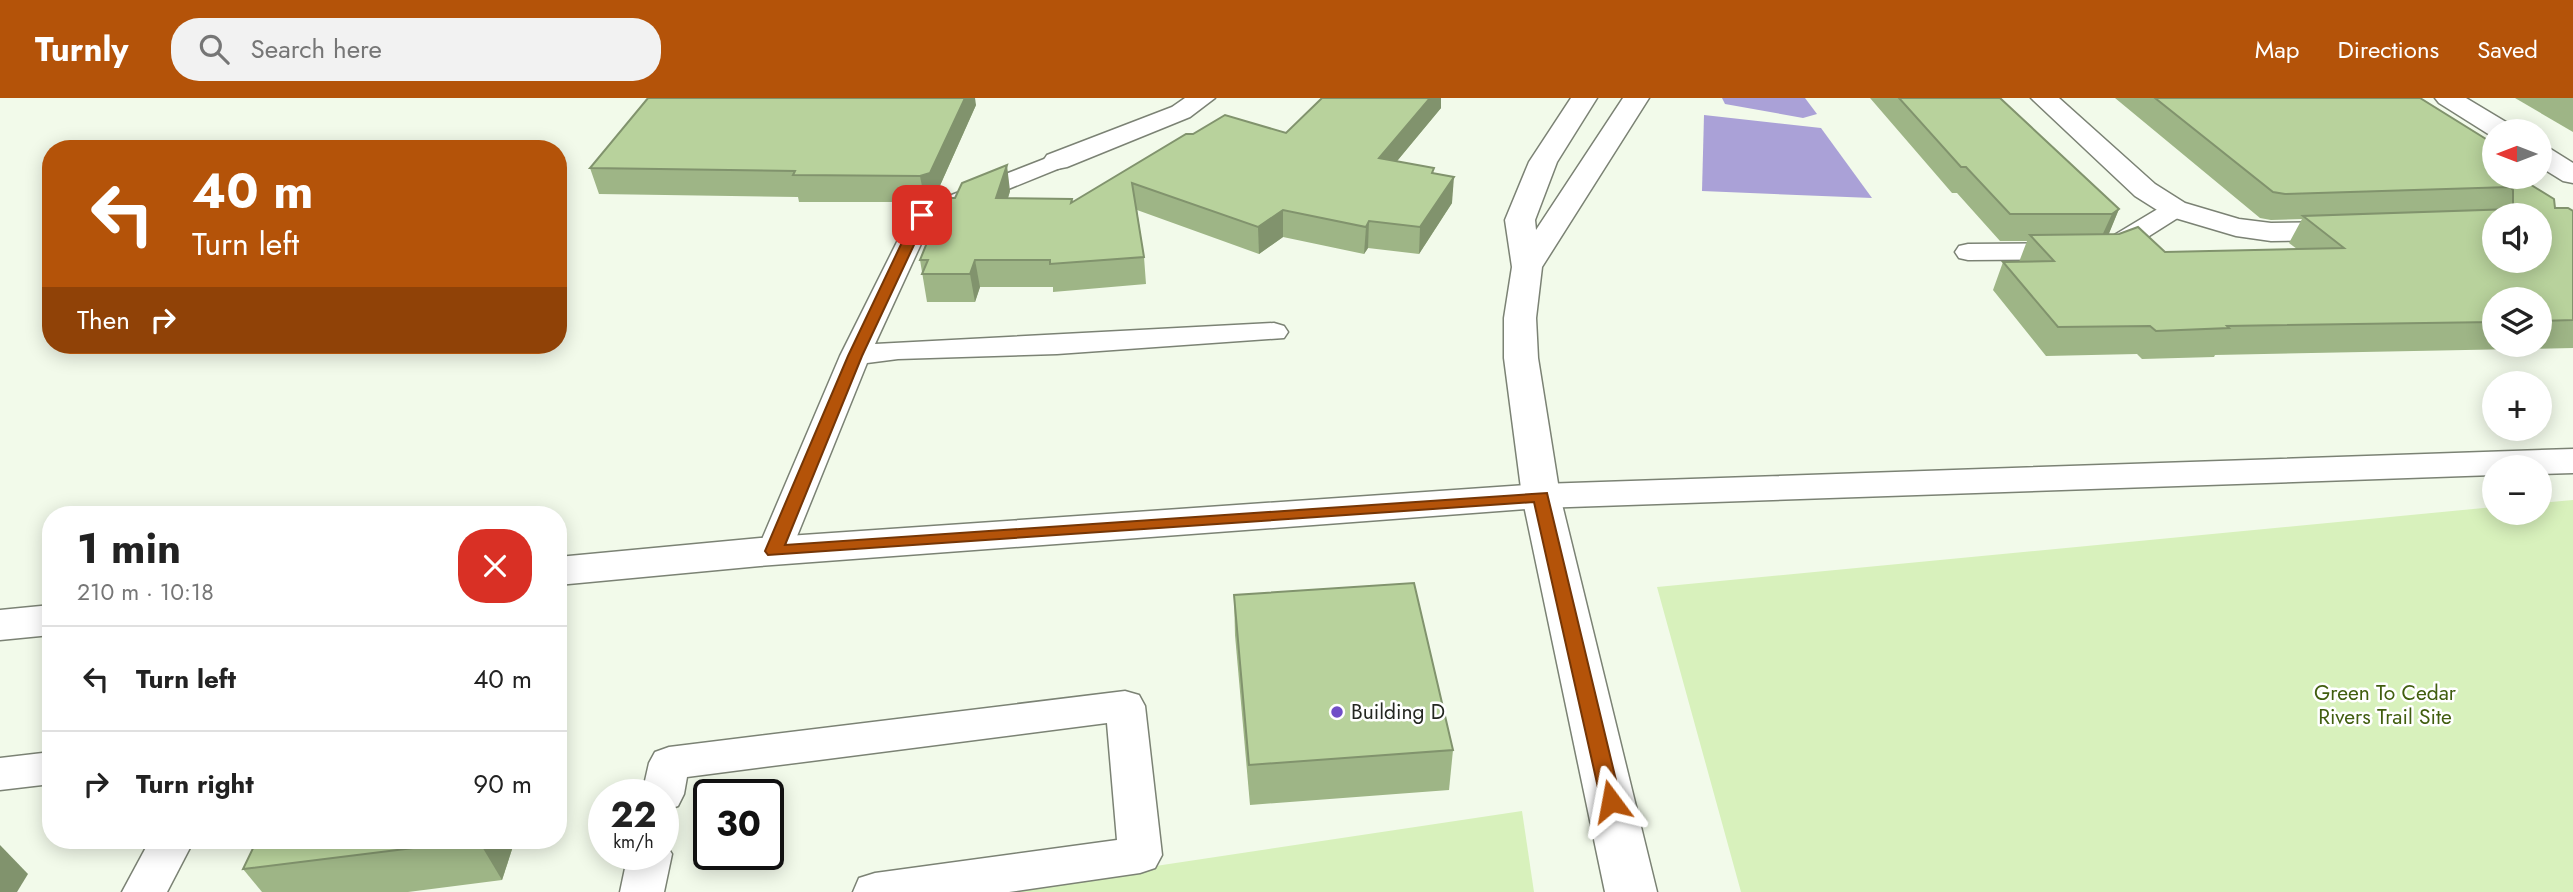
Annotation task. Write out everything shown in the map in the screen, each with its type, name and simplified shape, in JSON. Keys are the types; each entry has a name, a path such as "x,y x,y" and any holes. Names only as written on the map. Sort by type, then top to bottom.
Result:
{"street":[{"path":"1057,161 1181,112 1202,98"},
{"path":"1584,98 1544,162 1520,220 1527,267 1520,318 1521,358 1541,496 1631,892"},
{"path":"1527,267 1636,98"},
{"path":"2044,98 2145,190 2186,212 2236,227 2271,232 2372,230"},
{"path":"2448,98 2482,119"},
{"path":"2552,163 2573,175"},
{"path":"567,570 774,551 1541,496 2573,461"},
{"path":"0,625 42,621"}],"lane":[{"path":"774,551 855,356 922,215 1057,161"},
{"path":"1968,252 2107,251 2186,212"},
{"path":"855,356 898,350 1057,345 1274,332"},
{"path":"666,779 670,763 1125,706 1140,855 875,892"},
{"path":"0,774 42,769"},
{"path":"144,892 167,849"},
{"path":"642,892 647,870"}],"green space":[{"name":"Green To Cedar Rivers Trail Site","path":"2573,500 2573,892 1741,892 1657,587 2482,508 2482,525 2552,525 2552,502"},
{"path":"1522,811 1534,892 983,892"}],"shaded area":[{"path":"1722,98 1805,98 1817,114 1803,118 1725,104"},
{"path":"1704,115 1821,128 1872,198 1702,191"}],"building":[{"path":"648,98 965,98 930,173 920,176 590,168"},
{"path":"1322,98 1430,98 1379,158 1434,168 1432,173 1454,177 1420,227 1369,221 1366,227 1283,210 1258,227 1132,183 1144,257 1050,264 1050,260 975,260 970,274 922,274 928,260 920,260 945,198 955,198 962,183 1007,165 996,198 1072,199 1071,203 1186,134 1193,134 1225,115 1286,133"},
{"path":"1899,98 2000,98 2119,209 2112,214 2010,214 1966,167 1961,167"},
{"path":"2155,98 2420,98 2482,137 2482,188 2285,194 2273,192"},
{"path":"2538,189 2554,199 2555,208 2568,208 2573,211 2573,320 2552,321 2552,287 2482,287 2482,322 2227,326 2229,328 2156,331 2150,326 2058,327 2003,262 2054,261 2030,235 2119,234 2138,227 2165,252 2344,248 2303,216 2482,210 2482,273 2552,273 2552,203 2513,203 2513,190"},
{"name":"Building D","path":"1414,583 1453,750 1249,765 1234,595"},
{"path":"253,849 405,849 243,869"}],"place":[{"name":"Building D","path":"1337,712"}],"route":[{"path":"922,215 855,356 774,551 1541,496 1611,801"}]}
